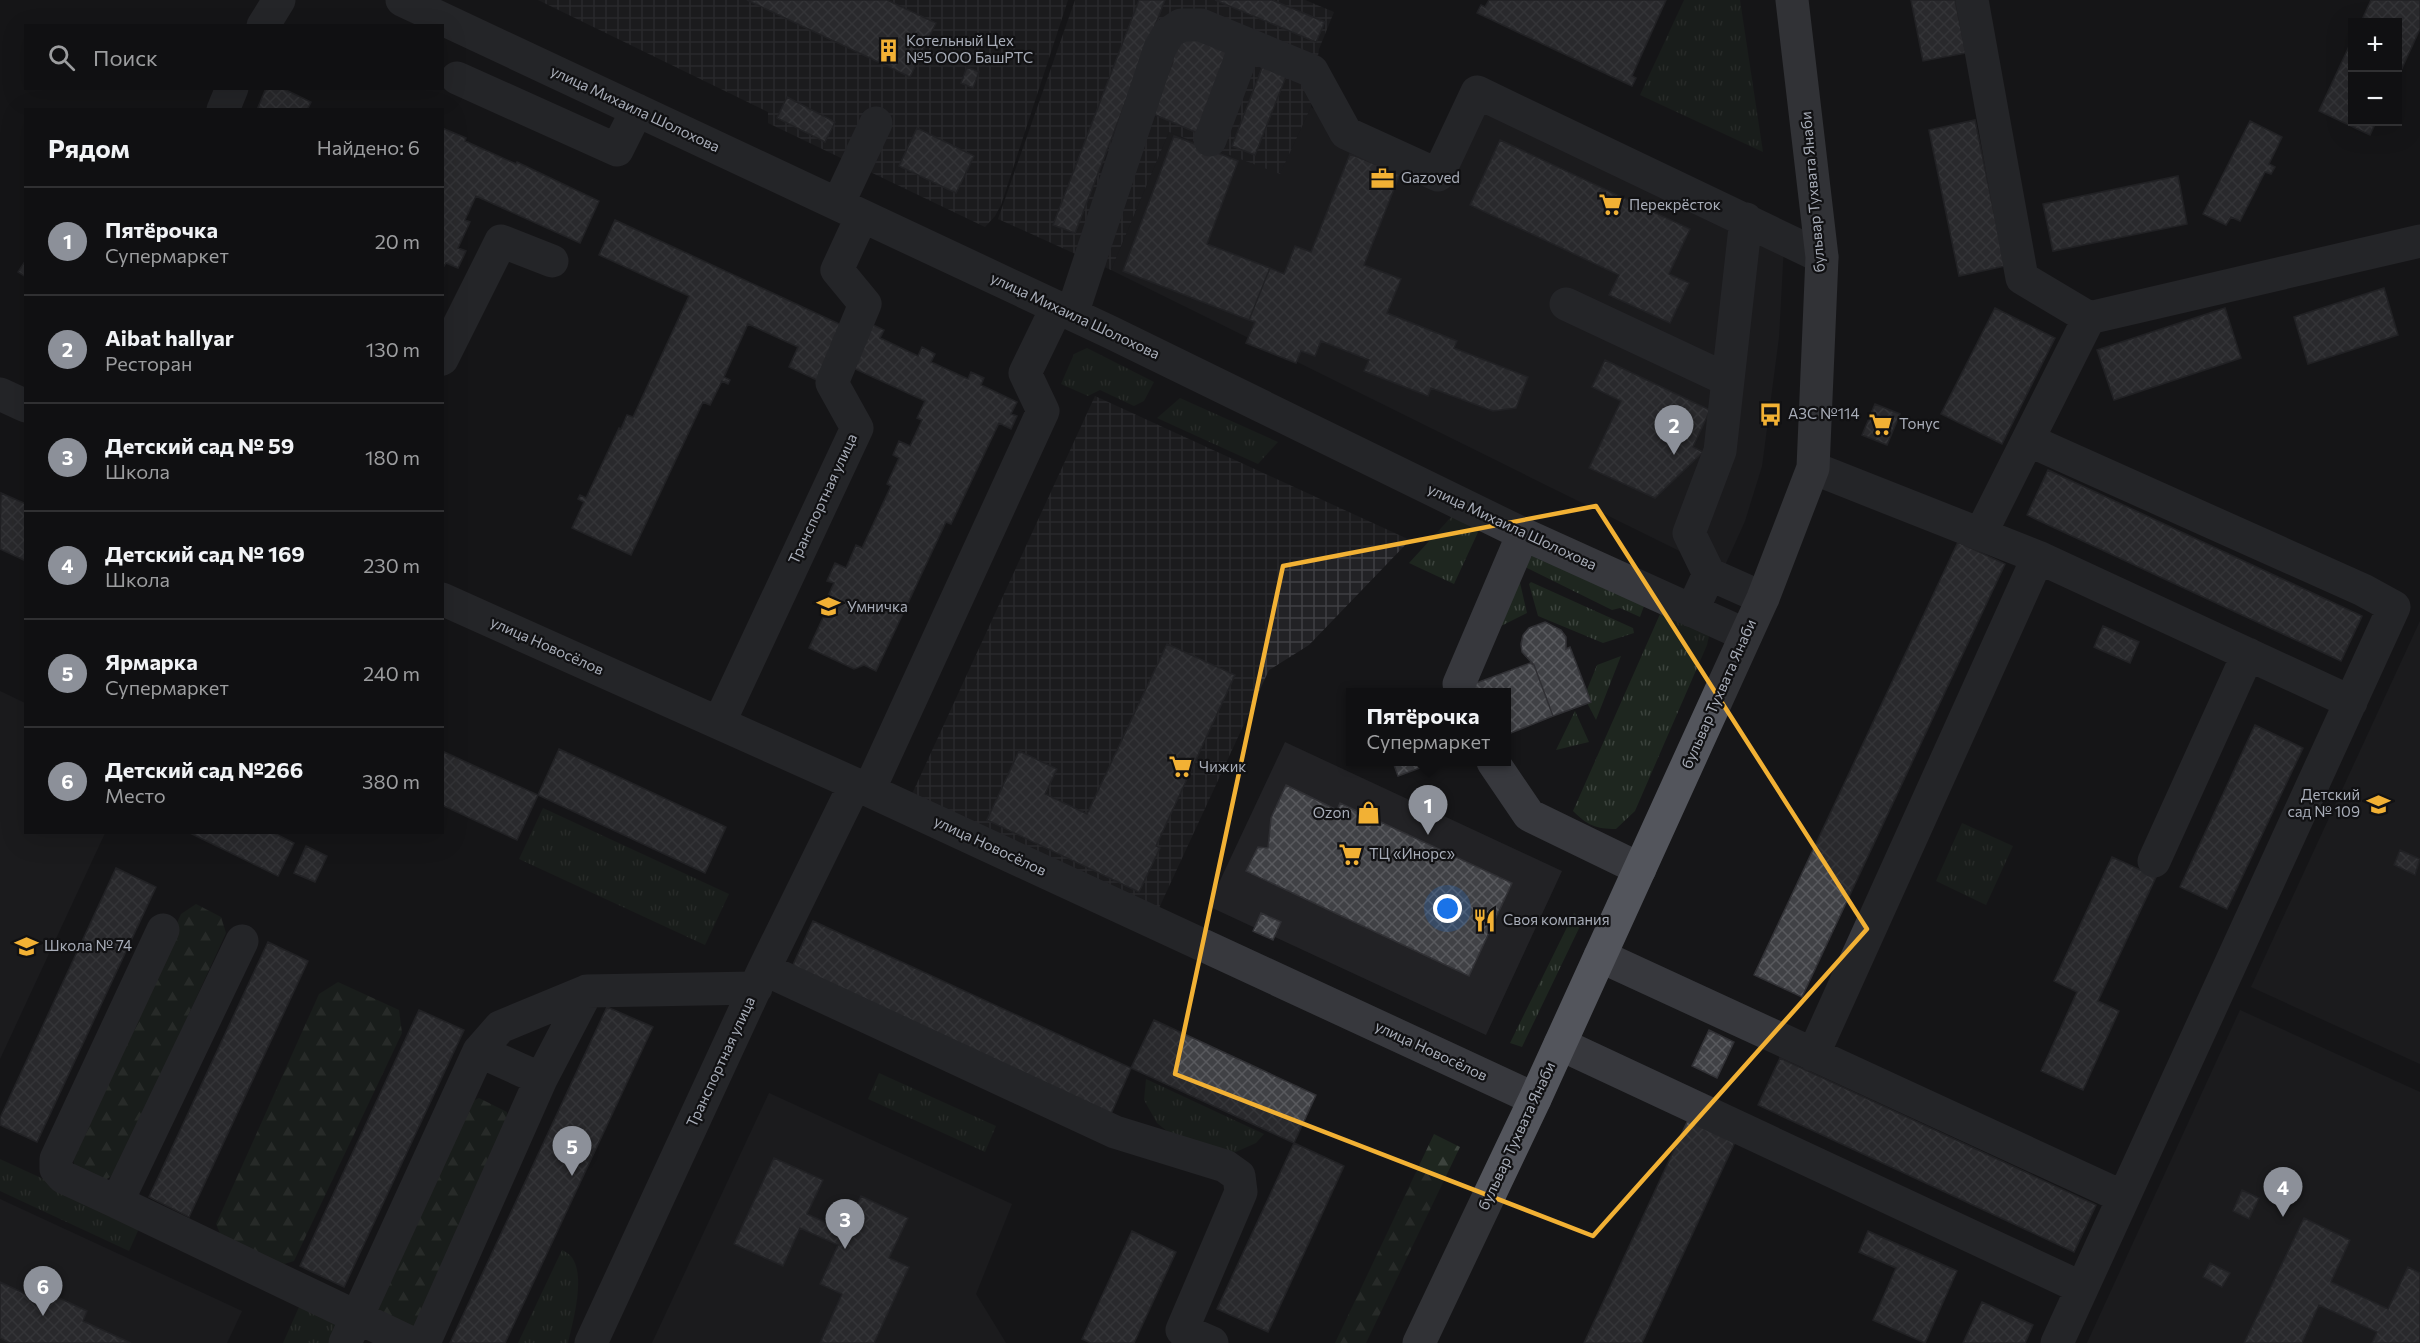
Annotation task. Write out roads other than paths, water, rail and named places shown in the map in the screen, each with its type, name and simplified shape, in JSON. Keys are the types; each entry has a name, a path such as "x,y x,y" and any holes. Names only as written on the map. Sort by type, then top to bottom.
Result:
{"main road":[{"name":"бульвар Тухвата Янаби","path":"1419,1343 1535,1099 1763,598 1813,468 1822,256 1792,0"}],"street":[{"path":"264,24 279,0"},
{"name":"улица Михаила Шолохова","path":"402,0 1064,311 1523,534 1746,635"},
{"path":"1972,0 2022,278 2089,318 2420,241"},
{"path":"1064,311 1160,48 1169,33 1181,25 1201,25 1312,71 1346,133 1438,175 1477,92 1822,256"},
{"path":"1210,140 1246,44"},
{"path":"457,78 617,150 637,110"},
{"path":"224,108 231,90"},
{"path":"850,210 876,123"},
{"name":"Транспортная улица","path":"719,723 856,428 832,383 865,304 837,270 850,210"},
{"path":"1746,219 1720,451 1689,533 1709,574 1763,598"},
{"path":"444,355 501,241 552,261"},
{"path":"1566,304 1728,380"},
{"name":"Транспортная улица","path":"591,1343 760,979 862,787 1043,411 1025,373 1064,311"},
{"path":"1982,533 2089,318"},
{"path":"0,394 24,405"},
{"path":"2028,440 2363,590 2394,607 2057,1343"},
{"path":"1813,468 2038,557 2351,702"},
{"path":"1459,684 1523,534"},
{"path":"1813,1055 2038,557"},
{"path":"1692,611 1709,574"},
{"name":"улица Новосёлов","path":"444,600 862,787 1535,1099"},
{"path":"2154,861 2248,654"},
{"path":"1496,766 1529,815 1640,869"},
{"path":"164,930 56,1159 56,1169 63,1177 117,1202 351,1330 411,1343"},
{"path":"117,1202 242,941"},
{"path":"1600,956 2123,1197"},
{"path":"351,1330 479,1051 500,1027 587,991 760,979 1115,1132 1225,1167 1239,1176 1240,1192 1179,1336 1212,1343"},
{"path":"424,1343 541,1079 587,991"},
{"path":"1560,1044 2082,1288"},
{"path":"479,1051 541,1079"}],"place":[{"name":"Котельный Цех №5 ООО БашРТС","path":"888,50"},
{"name":"Gazoved","path":"1383,178"},
{"name":"Перекрёсток","path":"1611,205"},
{"name":"АЗС №114","path":"1770,414"},
{"name":"Тонус","path":"1881,424"},
{"name":"Aibat hallyar","path":"1674,455"},
{"name":"Умничка","path":"829,607"},
{"name":"Чижик","path":"1181,767"},
{"name":"Детский сад № 109","path":"2378,804"},
{"name":"Ozon","path":"1368,813"},
{"name":"Пятёрочка","path":"1428,835"},
{"name":"ТЦ «Инорс»","path":"1351,854"},
{"name":"Своя компания","path":"1485,920"},
{"name":"Школа № 74","path":"26,946"},
{"name":"Ярмарка","path":"572,1176"},
{"name":"Детский сад № 169","path":"2283,1217"},
{"name":"Детский сад № 59","path":"845,1249"},
{"name":"Детский сад №266","path":"43,1316"}]}
